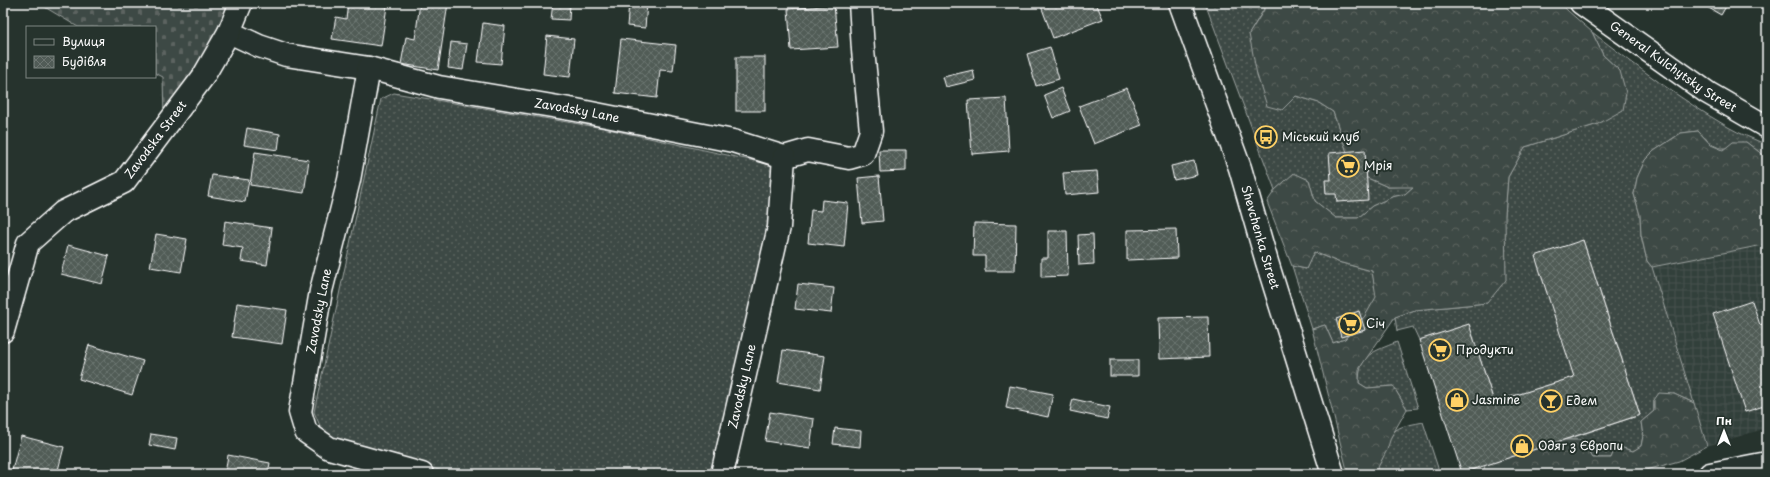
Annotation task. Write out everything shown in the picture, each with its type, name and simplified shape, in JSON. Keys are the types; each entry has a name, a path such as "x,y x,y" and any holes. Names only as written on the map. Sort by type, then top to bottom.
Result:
{"street":[{"name":"Zavodska Street","path":"3,331 28,243 63,212 124,182 191,96 229,32 241,3"},
{"path":"784,157 808,150 849,158 863,154 872,131 863,50 860,3"},
{"name":"Shevchenka Street","path":"1180,3 1240,168 1267,262 1333,474"},
{"name":"General Kulchytsky Street","path":"1581,3 1708,93 1767,127"},
{"name":"Zavodsky Lane","path":"229,32 259,46 286,55 369,68 439,87 576,110 733,141 784,157 779,227 722,474"},
{"name":"Zavodsky Lane","path":"369,68 349,180 321,291 300,412 306,432 329,448 422,474"},
{"path":"1710,474 1767,462"}],"shaded area":[{"path":"1767,235 1767,428 1707,446 1652,267"}],"green space":[{"path":"38,3 241,3 164,119 163,77 156,74 156,26 76,26"},
{"path":"1205,3 1264,3 1264,9 1249,34 1282,110 1296,96 1319,103 1333,112 1354,172 1388,187 1414,186 1405,194 1392,197 1372,206 1358,218 1336,218 1315,201 1309,180 1294,174 1275,190"},
{"path":"1264,3 1559,3 1592,32 1603,55 1620,71 1626,93 1623,110 1598,124 1525,147 1508,177 1505,215 1506,280 1487,303 1415,310 1395,317 1359,369 1359,383 1367,388 1393,386 1407,409 1391,437 1387,450 1376,471 1369,474 1354,474 1347,470 1312,329 1325,325 1333,343 1345,339 1365,316 1376,297 1372,271 1338,262 1314,252 1306,269 1292,266 1267,202 1275,190 1294,173 1309,180 1315,201 1336,218 1358,218 1372,206 1392,197 1405,194 1413,187 1388,187 1354,172 1333,112 1319,103 1296,96 1282,110 1267,106 1257,75 1249,34 1264,10"},
{"path":"1592,32 1675,94 1733,130 1767,145 1767,158 1746,142 1730,147 1720,148 1710,143 1698,131 1681,133 1654,151 1645,160 1637,178 1634,194 1640,215 1641,235 1647,261 1652,267 1694,403 1674,394 1654,400 1654,411 1641,422 1643,436 1641,446 1633,451 1616,446 1611,458 1593,458 1580,440 1565,440 1640,415 1583,240 1574,377 1494,402 1469,325 1419,340 1413,327 1397,331 1395,317 1415,310 1487,303 1505,215 1508,177 1525,147 1598,124 1620,71 1603,55"},
{"path":"394,93 603,128 773,165 772,208 713,474 454,474 337,443 324,435 314,412 381,99"},
{"path":"1698,131 1711,145 1723,150 1733,142 1746,142 1767,158 1767,246 1763,245 1652,267 1647,261 1641,235 1640,215 1634,194 1637,178 1645,160 1654,151 1681,133"},
{"path":"1313,252 1338,262 1372,271 1377,297 1365,316 1345,339 1333,343 1325,325 1312,329 1292,266 1306,269"},
{"path":"1397,342 1418,408 1407,409 1393,386 1367,388 1359,383 1362,365 1365,359 1375,351"},
{"path":"1659,393 1674,394 1694,403 1707,446 1679,461 1632,474 1483,474 1485,465 1565,440 1580,440 1593,458 1611,458 1616,446 1633,451 1641,446 1643,436 1641,422 1654,411 1654,400"},
{"path":"1423,422 1440,474 1369,474 1379,465 1389,440 1396,430 1405,426"}],"building":[{"path":"348,3 367,3 387,6 381,46 332,39 336,17 346,19"},
{"path":"420,3 448,3 438,70 401,64 406,37 415,39"},
{"path":"553,3 570,3 569,20 551,19"},
{"path":"629,3 647,3 645,28 627,26"},
{"path":"1048,3 1096,3 1103,19 1053,38 1041,6"},
{"path":"1700,3 1728,3 1721,15"},
{"path":"834,5 838,47 791,50 788,9"},
{"path":"483,23 505,26 501,64 478,62"},
{"path":"547,36 574,39 570,77 543,74"},
{"path":"621,39 676,45 673,71 660,70 657,98 615,93"},
{"path":"451,42 467,44 463,70 448,68"},
{"path":"1050,47 1059,79 1036,86 1027,54"},
{"path":"736,57 765,57 765,111 736,111"},
{"path":"973,70 975,80 946,87 943,77"},
{"path":"1061,88 1070,111 1053,118 1044,95"},
{"path":"1127,88 1142,125 1094,144 1079,106"},
{"path":"1006,98 1009,151 972,154 968,100"},
{"path":"247,128 280,134 278,150 244,145"},
{"path":"879,150 906,150 906,171 880,172"},
{"name":"Мрія","path":"1365,150 1368,200 1337,202 1336,194 1326,194 1325,180 1331,180 1329,153"},
{"path":"255,152 309,160 304,193 250,185"},
{"path":"1194,161 1197,175 1174,180 1171,166"},
{"path":"1097,171 1099,192 1065,195 1063,173"},
{"path":"212,175 249,180 245,202 208,196"},
{"path":"879,176 883,221 862,223 858,178"},
{"path":"822,200 848,203 844,247 808,243 811,210 821,211"},
{"path":"225,221 272,228 267,265 241,261 243,248 222,245"},
{"path":"974,223 1016,224 1015,271 985,271 985,256 973,256"},
{"path":"1176,229 1177,258 1127,260 1127,230"},
{"path":"1048,231 1067,231 1068,276 1041,277 1041,258 1048,258"},
{"path":"156,234 187,239 181,272 150,267"},
{"path":"1093,234 1094,264 1079,265 1078,235"},
{"path":"1583,240 1640,415 1462,473 1419,340 1469,324 1494,402 1574,377 1535,256"},
{"path":"68,245 109,256 102,284 61,274"},
{"path":"798,284 834,288 831,313 795,309"},
{"path":"1752,301 1760,325 1767,322 1767,405 1745,412 1713,314"},
{"path":"237,303 287,310 282,344 232,337"},
{"name":"Січ","path":"1359,311 1365,330 1341,337 1336,319"},
{"path":"1208,317 1209,357 1159,359 1158,318"},
{"path":"89,345 143,361 132,395 79,379"},
{"path":"783,350 825,356 820,389 778,382"},
{"path":"1110,360 1138,360 1138,376 1110,376"},
{"path":"1010,386 1053,394 1048,417 1006,408"},
{"path":"1073,399 1110,407 1107,419 1070,411"},
{"path":"770,412 814,419 810,448 765,441"},
{"path":"835,428 861,431 860,447 833,444"},
{"path":"151,434 177,438 175,450 149,445"},
{"path":"21,436 64,447 57,474 11,474"},
{"path":"228,455 270,463 268,474 225,474"}],"place":[{"name":"Міський клуб","path":"1266,137"},
{"name":"Мрія","path":"1348,166"},
{"name":"Січ","path":"1350,324"},
{"name":"Продукти","path":"1440,350"},
{"name":"Jasmine","path":"1457,400"},
{"name":"Едем","path":"1551,401"},
{"name":"Одяг з Європи","path":"1522,446"}]}
